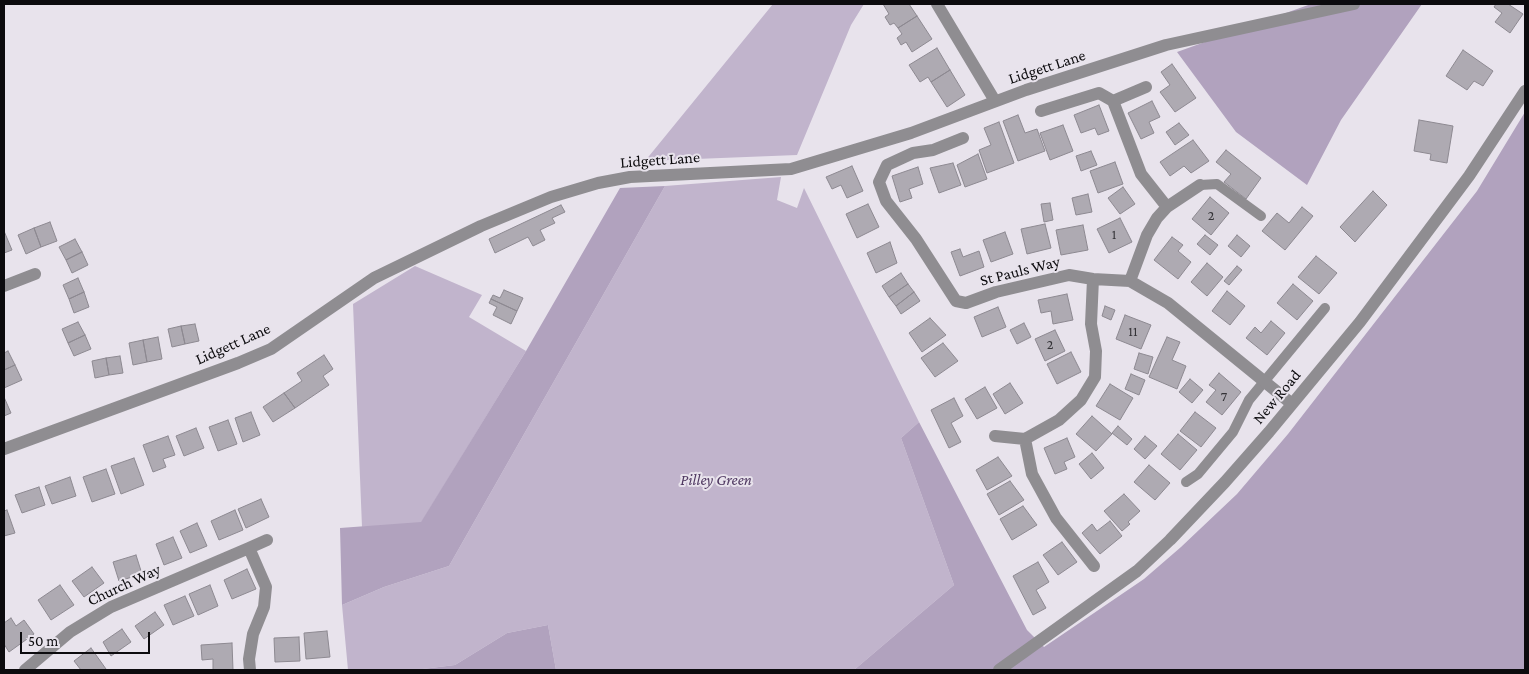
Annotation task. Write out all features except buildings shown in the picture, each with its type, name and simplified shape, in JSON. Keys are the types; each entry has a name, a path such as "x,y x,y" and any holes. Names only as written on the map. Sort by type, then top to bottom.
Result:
{"street":[{"path":"937,4 996,101"},
{"name":"Lidgett Lane","path":"4,449 270,349 374,278 473,230 551,197 598,183 630,177 791,169 911,133 996,101 1166,45 1354,4"},
{"path":"1113,101 1146,87"},
{"name":"New Road","path":"999,670 1137,571 1170,540 1211,496 1292,404 1360,322 1469,176 1525,91"},
{"path":"1041,111 1099,93 1113,101 1141,174 1167,207"},
{"name":"St Pauls Way","path":"963,138 933,150 913,153 887,165 879,182 886,201 916,239 956,301 966,302 996,292 1069,275 1093,279 1130,281 1168,303 1292,404"},
{"path":"1130,281 1147,236 1167,207 1200,185"},
{"path":"4,286 35,274"},
{"path":"995,436 1025,439 1059,420 1081,400 1095,377 1096,351 1091,324 1093,279"},
{"path":"1025,439 1032,474 1056,518 1094,566"},
{"name":"Church Way","path":"25,670 70,632 111,607 268,540"},
{"path":"249,548 266,587 264,607 253,634 249,659 250,670"}],"lane":[{"path":"1200,185 1217,184 1261,216"},
{"path":"1186,482 1198,474 1233,432 1249,400 1325,308"}],"green space":[{"path":"773,4 864,4 851,25 797,155 645,161"},
{"name":"Pilley Green","path":"781,177 777,200 797,208 804,188 919,422 901,438 954,585 854,670 556,670 548,625 507,633 455,665 415,670 348,670 342,605 384,587 449,566 665,186"},
{"path":"415,266 482,295 469,317 526,351 421,523 362,527 353,304"}],"shaded area":[{"path":"1311,4 1422,4 1341,120 1307,185 1236,132 1177,52"},
{"path":"1525,112 1525,670 854,670 954,585 901,438 919,422 1027,630 1044,647 1144,579 1237,494 1288,434 1477,191"},
{"path":"665,186 449,566 384,587 342,605 340,528 421,522 526,351 620,188"},
{"path":"548,625 556,670 415,670 455,665 507,633"}]}
